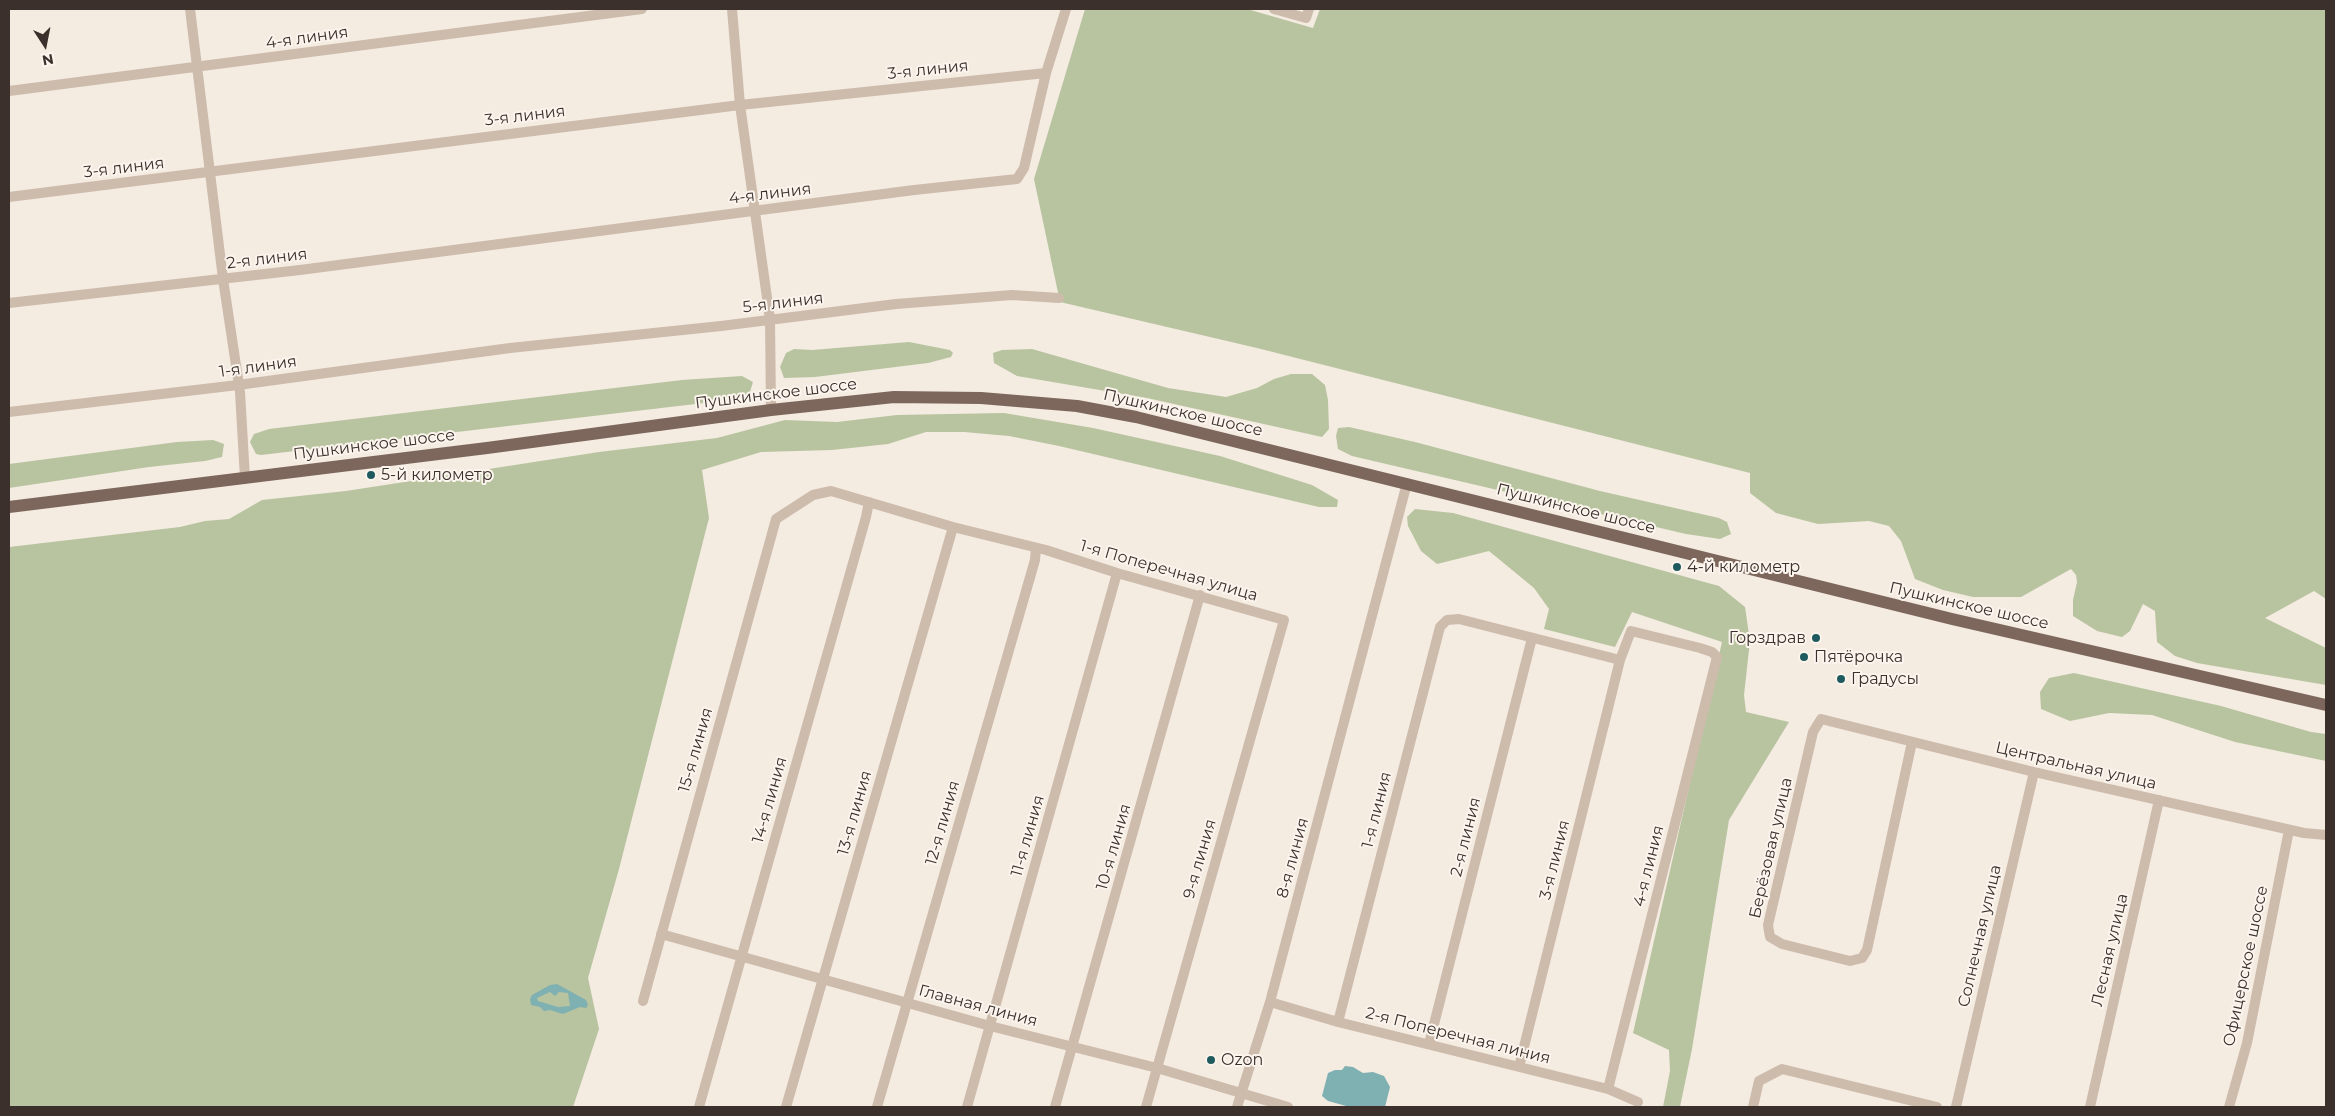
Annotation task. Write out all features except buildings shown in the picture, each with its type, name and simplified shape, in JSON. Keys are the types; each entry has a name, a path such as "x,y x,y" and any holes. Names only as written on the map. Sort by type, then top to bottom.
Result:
{"main road":[{"name":"Пушкинское шоссе","path":"9,507 894,396 981,398 1077,406 1210,434 1942,616 2326,704"}],"street":[{"path":"190,9 238,385 245,478"},
{"name":"4-я линия","path":"9,91 642,9"},
{"path":"732,9 740,105 770,320 771,410"},
{"path":"1046,73 1066,9"},
{"path":"1274,9 1307,13"},
{"name":"4-я линия","path":"527,239 914,190 1017,179 1024,168 1046,73"},
{"name":"3-я линия","path":"9,197 740,105 1046,73"},
{"name":"2-я линия","path":"9,303 223,279 527,239"},
{"name":"5-я линия","path":"510,348 954,298 1012,295 1059,298"},
{"name":"1-я линия","path":"9,412 238,385 510,348"},
{"name":"8-я линия","path":"1237,1107 1270,1002 1407,483"},
{"name":"1-я Поперечная улица","path":"786,511 812,495 831,491 1041,549 1117,573 1284,620"},
{"name":"14-я линия","path":"699,1107 864,527 869,502"},
{"name":"15-я линия","path":"643,1001 776,519 786,511"},
{"name":"13-я линия","path":"786,1107 953,526"},
{"name":"12-я линия","path":"877,1107 1035,560 1041,549"},
{"name":"11-я линия","path":"968,1107 1117,573"},
{"name":"10-я линия","path":"1056,1107 1200,595"},
{"name":"1-я линия","path":"1338,1022 1440,627 1447,620 1459,619 1532,638"},
{"name":"9-я линия","path":"1146,1107 1284,620"},
{"name":"3-я линия","path":"1519,1067 1620,660 1631,631 1712,652"},
{"path":"1532,638 1620,660"},
{"name":"2-я линия","path":"1429,1044 1532,638"},
{"name":"4-я линия","path":"1608,1089 1716,665 1717,657 1712,652"},
{"name":"Берёзовая улица","path":"1821,719 1813,732 1768,925 1770,937 1782,944 1850,961 1862,958 1867,950 1912,742"},
{"name":"Центральная улица","path":"1821,719 2034,772 2289,830 2326,836"},
{"name":"Солнечная улица","path":"1956,1107 2034,772"},
{"name":"Лесная улица","path":"2090,1107 2159,800"},
{"name":"Офицерское шоссе","path":"2229,1107 2247,1043 2289,830"},
{"name":"Главная линия","path":"661,934 990,1026 1157,1068 1288,1107"},
{"name":"2-я Поперечная линия","path":"1270,1002 1338,1022 1608,1089 1638,1102"},
{"path":"1753,1107 1759,1081 1782,1069 1937,1107"}],"green space":[{"path":"1085,9 1247,9 1313,28 1320,9 2326,9 2326,599 2314,591 2265,618 2326,648 2326,685 2197,663 2175,656 2157,642 2155,611 2143,604 2130,631 2122,637 2097,631 2073,616 2073,600 2077,582 2076,575 2071,569 2021,597 1973,597 1943,590 1915,579 1901,541 1889,526 1869,521 1818,524 1776,513 1750,493 1750,473 1257,348 1060,302 1034,179"},
{"path":"909,342 950,350 953,353 951,357 928,363 815,377 784,378 780,367 786,353 794,349 812,350"},
{"path":"1032,349 1168,388 1226,397 1257,388 1274,379 1291,374 1312,374 1325,385 1328,400 1329,429 1322,437 1147,398 1017,376 994,363 993,353 1002,350"},
{"path":"742,376 753,382 749,395 738,399 261,455 256,454 250,442 254,434 269,429 682,380"},
{"path":"1004,413 1093,428 1220,456 1312,485 1338,500 1337,507 1319,507 1059,446 1009,436 964,432 926,432 888,444 832,450 761,452 702,470 709,518 619,869 588,978 599,1029 573,1107 9,1107 9,547 180,527 205,521 229,519 262,500 346,491 599,452 717,438 785,420 837,422 897,415"},
{"path":"1349,427 1415,442 1600,491 1719,518 1727,522 1731,534 1720,539 1686,534 1352,456 1338,449 1336,436 1338,428"},
{"path":"213,440 224,444 222,457 205,461 149,467 9,488 9,464 177,442"},
{"path":"1415,509 1453,513 1719,586 1745,607 1750,641 1744,695 1746,712 1789,722 1729,820 1692,1049 1680,1107 1663,1107 1670,1071 1669,1050 1633,1033 1722,642 1632,612 1615,647 1544,629 1549,609 1534,588 1489,551 1437,564 1421,551 1408,526 1407,517"},
{"path":"2074,673 2221,706 2311,732 2326,734 2326,761 2235,742 2152,715 2109,713 2070,721 2041,709 2040,692 2049,678"}],"water":[{"path":"557,984 586,1000 588,1005 586,1008 580,1007 563,1014 550,1010 544,1011 540,1007 531,1005 530,999 532,995 550,985","holes":["550,992 555,996 559,992 568,993 570,1006 558,1007 538,1001 537,998"]},
{"path":"1345,1066 1353,1067 1363,1073 1373,1072 1384,1076 1390,1087 1385,1107 1350,1107 1328,1101 1322,1096 1328,1073 1342,1070"}],"place":[{"name":"5-й километр","path":"371,475"},
{"name":"4-й километр","path":"1677,567"},
{"name":"Горздрав","path":"1816,638"},
{"name":"Пятёрочка","path":"1804,657"},
{"name":"Градусы","path":"1841,679"},
{"name":"Ozon","path":"1211,1060"}]}
